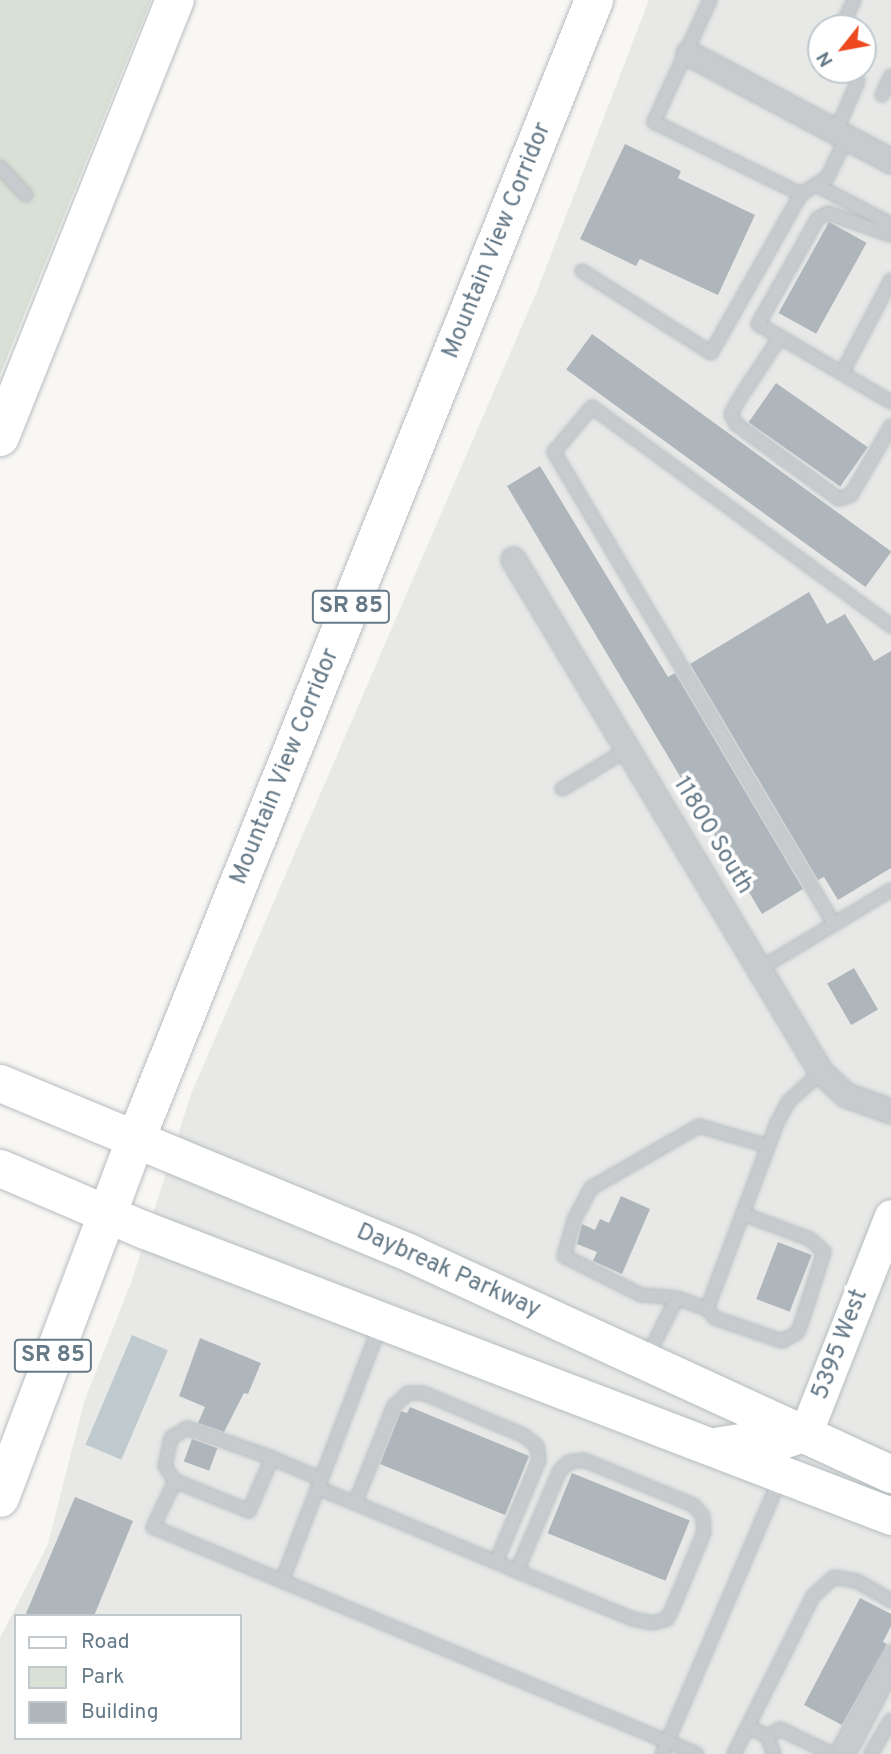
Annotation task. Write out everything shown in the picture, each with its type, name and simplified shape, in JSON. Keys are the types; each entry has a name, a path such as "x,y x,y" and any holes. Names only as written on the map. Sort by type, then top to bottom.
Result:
{"highway":[{"path":"0,437 175,0"},
{"name":"Mountain View Corridor","path":"0,1498 136,1139 594,0"}],"main road":[{"name":"Daybreak Parkway","path":"0,1083 412,1254 646,1359 891,1474"},
{"path":"0,1168 107,1214 891,1516"},
{"path":"782,1473 803,1464 817,1464 891,1491"}],"street":[{"path":"688,53 891,160"},
{"name":"11800 South","path":"513,559 821,1072 846,1094 891,1111"},
{"name":"5395 West","path":"805,1434 891,1216"},
{"path":"708,1445 745,1439 768,1447 805,1434"}],"lane":[{"path":"709,3 654,122 801,194"},
{"path":"882,95 891,76"},
{"path":"582,271 711,353 801,194 827,178 857,84"},
{"path":"0,167 26,195"},
{"path":"816,184 881,215 891,224"},
{"path":"891,235 828,213 818,218 758,324 891,402"},
{"path":"842,373 891,280"},
{"path":"780,337 731,414 736,424 839,499 851,495 891,425"},
{"path":"834,924 554,452 592,407 891,626"},
{"path":"562,789 628,749"},
{"path":"761,968 891,890"},
{"path":"707,1309 768,1146 788,1102 821,1072"},
{"path":"743,1214 810,1239 824,1252 797,1333 782,1341 715,1318 707,1309 677,1298 661,1293 641,1295 565,1255 575,1218 591,1188 699,1126 722,1130 768,1146"},
{"path":"646,1359 677,1298"},
{"path":"282,1581 381,1321"},
{"path":"355,1503 401,1396 423,1393 486,1419 523,1435 537,1446 539,1460 496,1562"},
{"path":"272,1458 249,1511 174,1481 165,1466 171,1438 187,1428 272,1458 355,1503 517,1571 633,1619 652,1623 667,1619 673,1607 704,1532 703,1516 693,1505 584,1460 569,1462 560,1470 517,1571"},
{"path":"664,1748 782,1473"},
{"path":"174,1481 153,1527 664,1748 697,1754"},
{"path":"734,1754 813,1596 834,1577 857,1581 891,1601"},
{"path":"767,1736 780,1729 834,1754 891,1652"},
{"path":"849,1754 891,1674"},
{"path":"871,1754 891,1720"},
{"path":"748,1727 767,1736 774,1754"}],"shaded area":[{"path":"649,0 891,0 891,1754 0,1754 0,1638 48,1544 84,1402 132,1280 191,1094 537,291"},
{"path":"132,1335 168,1350 121,1460 86,1445"}],"green space":[{"path":"0,0 151,0 0,375"}],"building":[{"path":"625,144 681,171 678,178 755,215 718,295 640,259 636,266 580,239"},
{"path":"829,222 867,243 816,334 779,313"},
{"path":"592,334 891,551 865,587 566,370"},
{"path":"776,383 868,447 840,487 748,422"},
{"path":"540,466 668,677 675,673 803,889 762,914 507,486"},
{"path":"809,592 827,624 845,614 874,661 891,651 891,868 838,900 824,877 818,880 690,664"},
{"path":"854,968 878,1010 851,1025 827,983"},
{"path":"621,1196 650,1209 622,1274 593,1261 597,1252 577,1244 582,1224 595,1230 600,1219 609,1223"},
{"path":"778,1242 812,1255 790,1312 756,1299"},
{"path":"200,1338 261,1363 248,1394 244,1393 224,1432 198,1423 205,1407 179,1396"},
{"path":"410,1407 529,1456 505,1515 380,1464 401,1411 407,1413"},
{"path":"192,1439 217,1448 209,1471 184,1462"},
{"path":"572,1473 690,1521 665,1581 548,1533"},
{"path":"75,1497 133,1521 95,1614 26,1614"},
{"path":"860,1598 891,1614 891,1626 883,1642 887,1644 842,1725 804,1705"}]}
